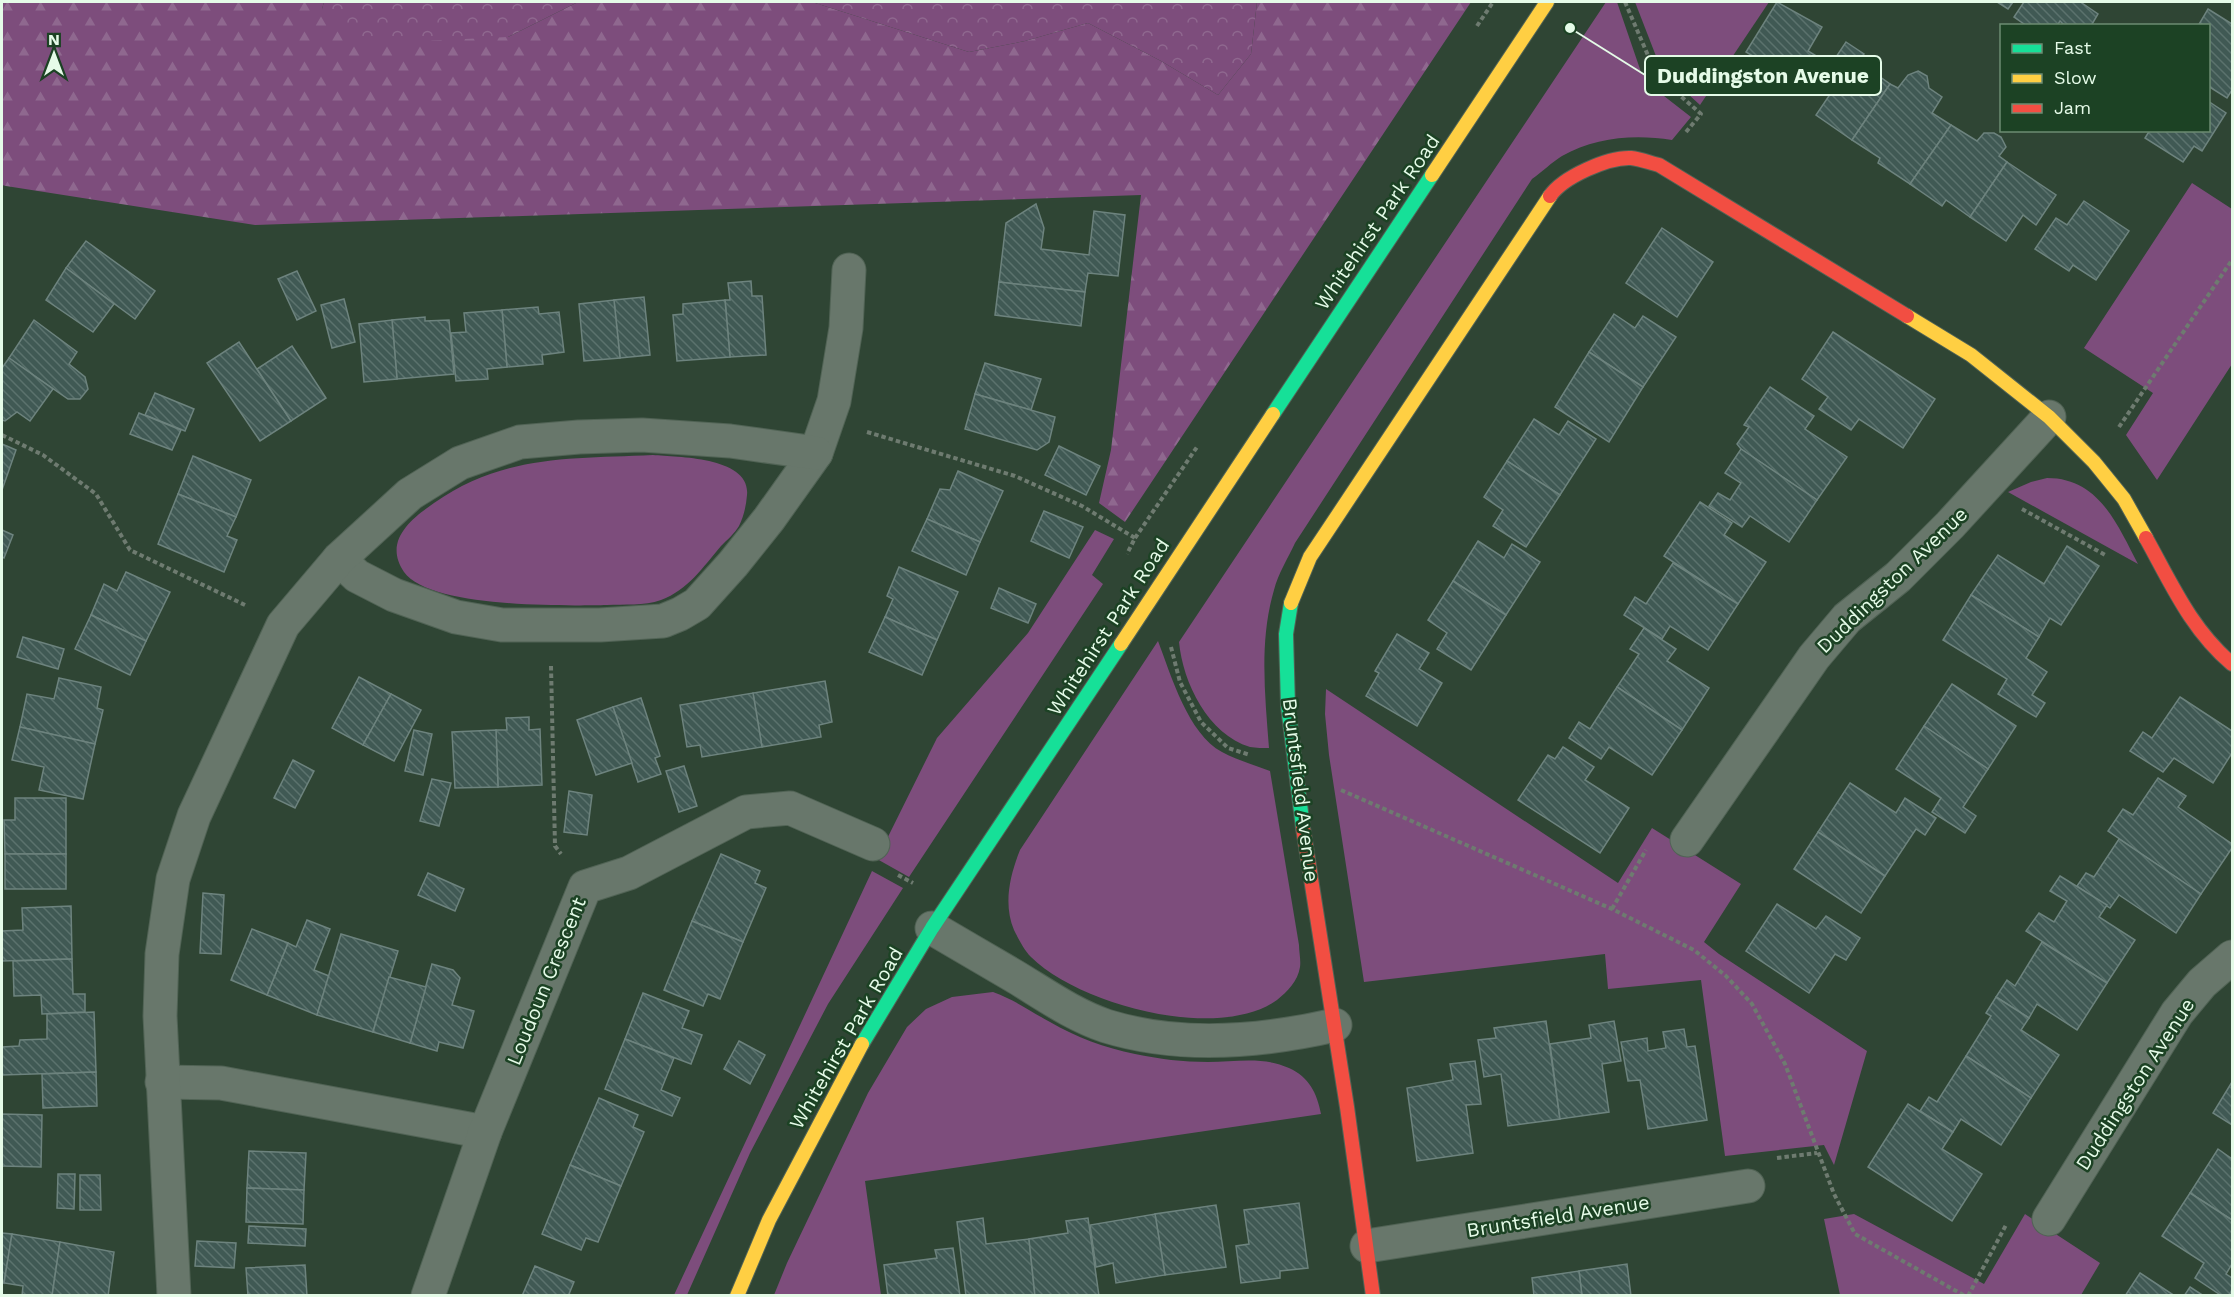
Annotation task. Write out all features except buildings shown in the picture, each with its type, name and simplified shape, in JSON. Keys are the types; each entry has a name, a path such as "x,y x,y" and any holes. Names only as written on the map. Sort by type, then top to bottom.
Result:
{"street":[{"name":"Whitehirst Park Road","path":"737,1296 769,1220 855,1055 932,928 1547,2"},
{"name":"Bruntsfield Avenue","path":"1373,1296 1335,1025 1294,770 1286,633 1293,592 1310,557 1554,190 1573,176 1593,167 1628,158 1659,165"},
{"path":"1659,165 1971,355 2049,417 2094,462 2124,499 2140,523 2191,620 2212,647 2232,664"},
{"path":"339,559 357,576 394,595 456,616 502,625 550,626 663,621 680,614 697,604 762,528 816,453 834,401 846,328 849,270"},
{"name":"Duddingston Avenue","path":"1687,840 1814,657 1847,618 1898,577 2049,417"},
{"path":"174,1296 160,1016 162,954 173,879 194,816 283,625 339,559 410,494 460,463 520,442 642,435 730,441 816,453"},
{"name":"Loudoun Crescent","path":"428,1296 485,1132 585,887 629,873 746,812 790,808 873,844"},
{"path":"932,928 1061,1005 1104,1025 1152,1038 1193,1041 1234,1040 1314,1030 1335,1025"},
{"name":"Duddingston Avenue","path":"2049,1219 2177,1013 2202,983 2232,957"},
{"path":"162,1082 221,1083 485,1132"},
{"name":"Bruntsfield Avenue","path":"1367,1246 1748,1186"}],"path":[{"path":"1625,2 1656,74 1701,114 1659,165"},
{"path":"2094,462 2232,260"},
{"path":"828,421 1015,476 1082,506 1135,538 1125,557"},
{"path":"2,435 43,455 96,494 130,550 283,625"},
{"path":"1984,488 2117,562"},
{"path":"1145,607 1171,641 1180,682 1201,722 1228,748 1294,770 1612,909 1694,950 1726,976 1752,1004 1785,1064 1834,1194 1855,1234 1966,1296 2020,1199 2049,1219"},
{"path":"550,626 555,846 585,887"},
{"path":"1612,909 1661,824 1687,840"}],"green space":[{"path":"2,2 324,2 322,9 508,37 578,2 812,2 969,52 1025,41 1088,23 1161,61 1218,95 1251,54 1257,2 1471,2 1125,522 1099,503 1111,450 1141,195 255,225 6,186 2,185"},
{"path":"324,2 578,2 508,37 356,44 322,9"},
{"path":"812,2 1257,2 1251,54 1218,95 1161,61 1088,23 1025,41 969,52"},
{"path":"1606,2 1617,2 1641,72 1655,89 1691,117 1672,140 1630,137 1602,141 1562,156 1532,179 1295,543 1276,584 1266,629 1264,668 1269,748 1250,747 1235,740 1210,719 1200,705 1186,674 1179,642"},
{"path":"1635,2 1769,2 1700,105 1661,69"},
{"path":"2192,183 2232,209 2232,364 2157,480 2126,435 2153,393 2084,348"},
{"path":"653,455 711,461 726,466 738,473 745,482 747,495 739,526 701,570 671,596 648,603 634,604 562,605 468,599 418,584 404,572 398,561 398,541 402,532 417,516 460,487 486,475 539,462"},
{"path":"2047,478 2065,480 2093,495 2114,519 2138,564 2008,492"},
{"path":"1095,530 1114,539 1092,575 1103,584 909,877 877,859 937,738 1028,633"},
{"path":"1158,641 1182,702 1199,732 1222,752 1270,771 1299,945 1300,964 1297,977 1285,993 1277,1000 1252,1012 1221,1018 1186,1018 1115,1003 1082,990 1053,974 1031,957 1019,940 1011,920 1009,890 1020,850"},
{"path":"1326,689 1618,883 1652,828 1741,884 1704,942 1867,1051 1834,1165 1824,1145 1725,1156 1701,980 1608,989 1605,954 1364,982 1329,755 1325,714"},
{"path":"872,871 903,888 828,1004 750,1153 687,1295 674,1295"},
{"path":"993,992 1070,1032 1124,1052 1180,1061 1259,1061 1279,1064 1296,1072 1307,1081 1317,1099 1321,1114 865,1181 881,1295 774,1295 868,1093 907,1027 926,1009 952,997"},
{"path":"1854,1214 1984,1284 2025,1214 2100,1263 2081,1295 1840,1295 1824,1219"}],"traffic: fast":[{"path":"1273,414 1432,175"},
{"path":"1291,603 1286,634 1288,706 1303,828"},
{"path":"862,1044 932,928 1121,644"}],"traffic: slow":[{"path":"1432,175 1547,2"},
{"path":"1291,603 1310,557 1550,196"},
{"path":"1907,316 1971,355 2049,417 2094,462 2124,499 2146,538"},
{"path":"1121,644 1273,414"},
{"path":"737,1296 769,1220 862,1044"}],"traffic: jam":[{"path":"1550,196 1575,175 1610,161 1631,158 1659,165 1907,316"},
{"path":"2146,538 2194,621 2232,664"},
{"path":"1303,828 1347,1107 1373,1296"}],"place":[{"name":"Duddingston Avenue","path":"1570,28"}]}
